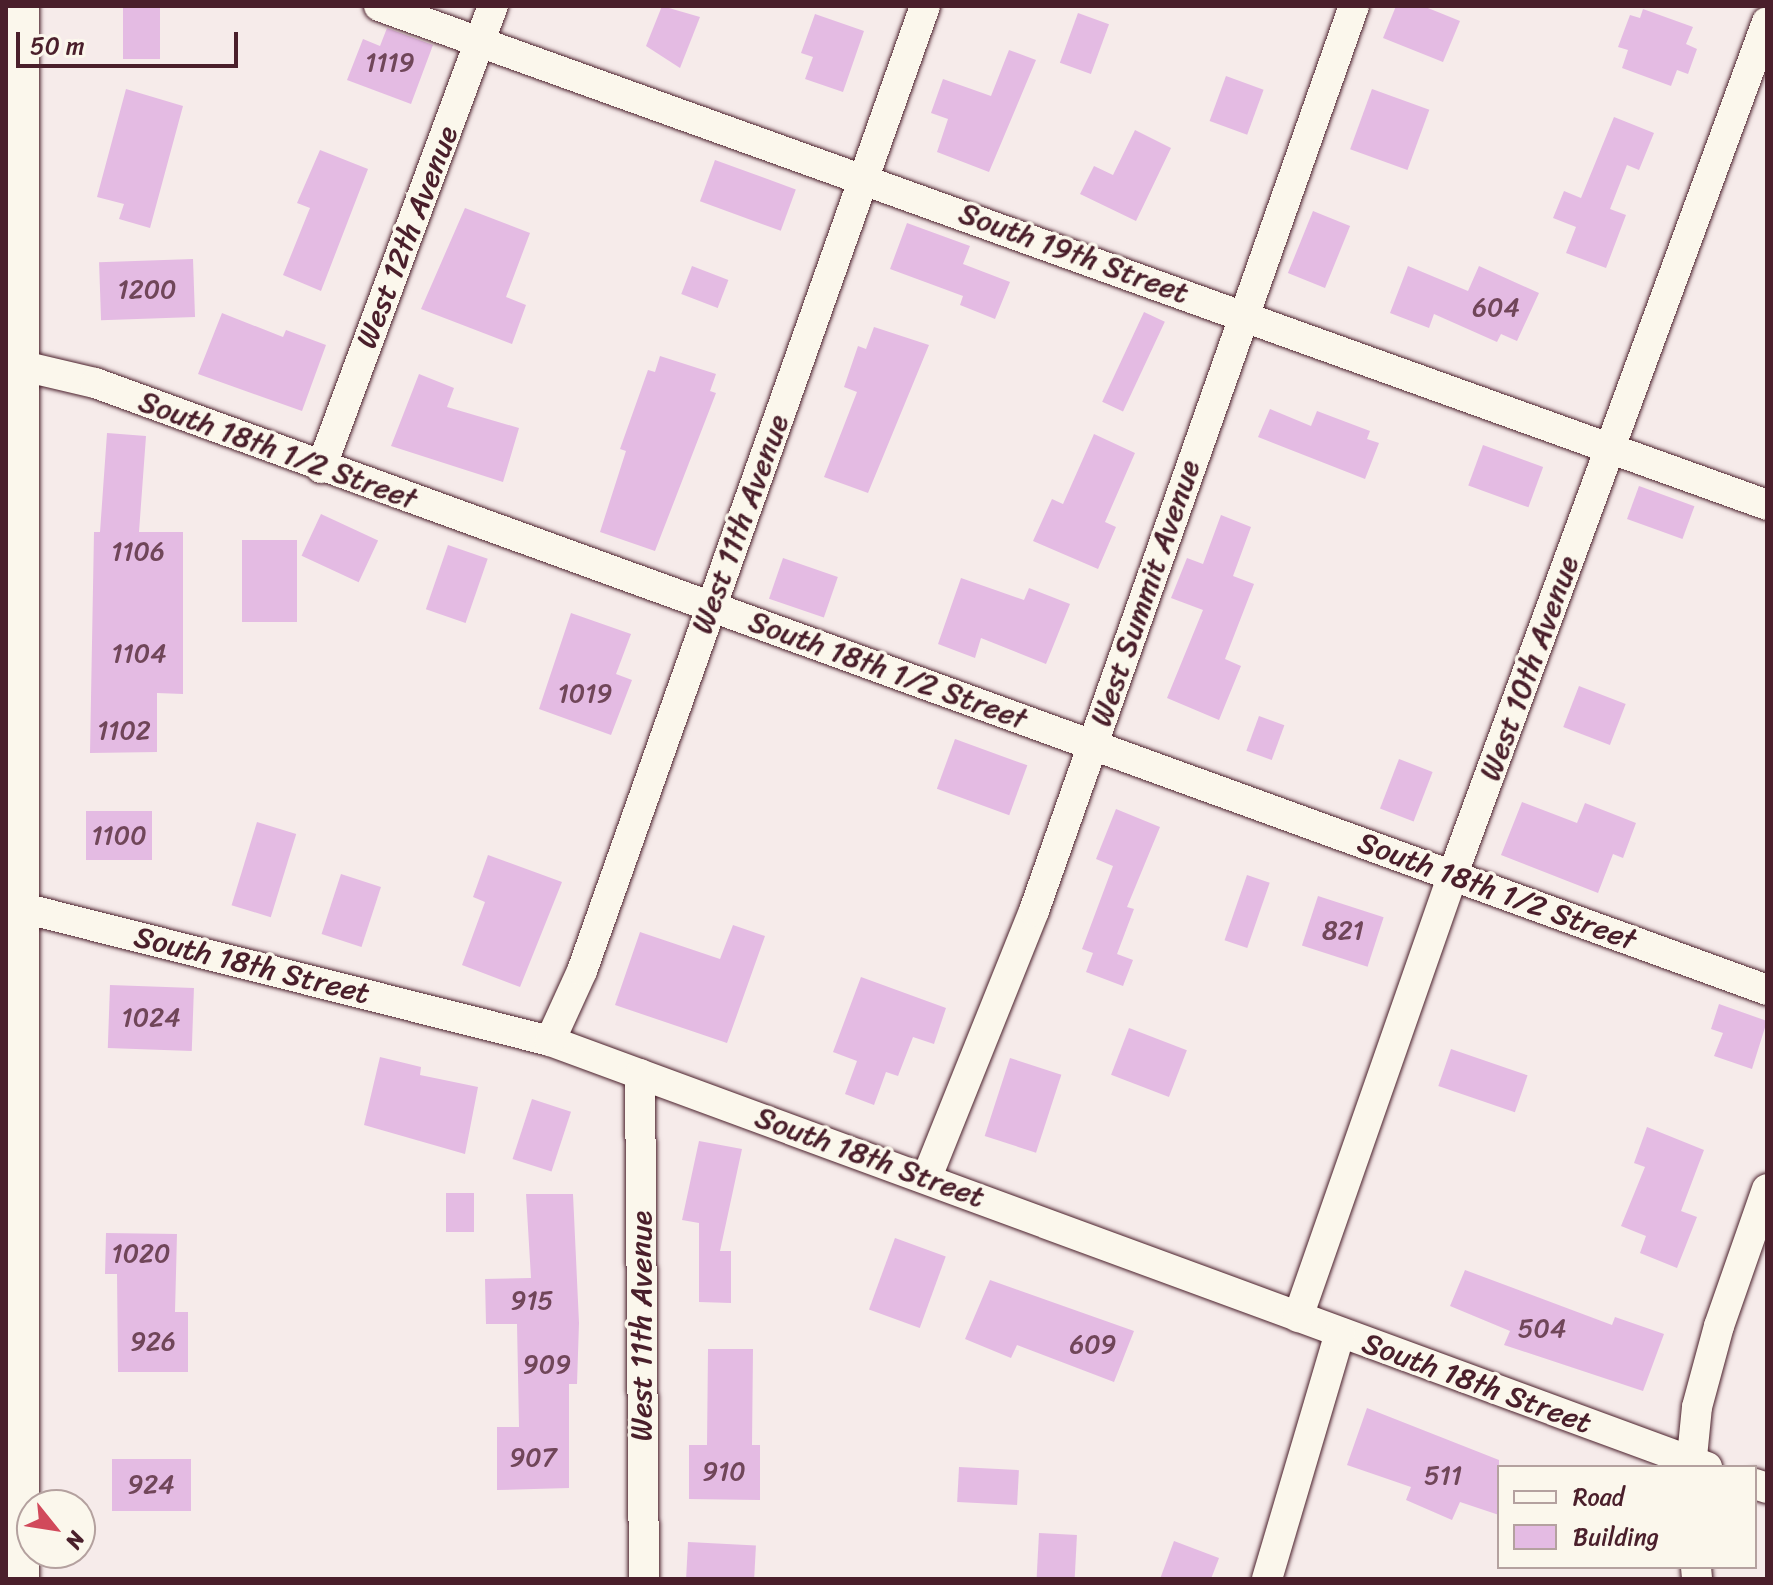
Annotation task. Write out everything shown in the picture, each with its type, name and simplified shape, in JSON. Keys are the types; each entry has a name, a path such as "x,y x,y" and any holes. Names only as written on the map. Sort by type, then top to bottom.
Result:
{"street":[{"path":"17,6 11,362 10,780 15,906 11,1283 17,1579"},
{"name":"South 19th Street","path":"379,6 863,177 1767,505"},
{"name":"West 12th Avenue","path":"321,468 493,6"},
{"name":"West 11th Avenue","path":"550,1041 582,971 925,6"},
{"name":"West Summit Avenue","path":"927,1177 1034,911 1354,6"},
{"name":"West 10th Avenue","path":"1298,1317 1453,874 1767,22"},
{"name":"South 18th 1/2 Street","path":"11,362 95,383 321,468 1453,874 1767,990"},
{"name":"South 18th Street","path":"15,906 550,1041 927,1177 1696,1465"},
{"name":"West 11th Avenue","path":"640,1074 644,1579"},
{"path":"1696,1465 1697,1407 1719,1326 1767,1189"},
{"path":"1267,1579 1340,1333"}],"building":[{"path":"123,6 160,6 160,59 123,59"},
{"path":"662,6 700,17 680,68 646,46"},
{"path":"1396,6 1423,6 1460,21 1443,62 1383,38"},
{"path":"1643,9 1693,27 1686,44 1697,49 1688,74 1677,70 1671,86 1622,68 1628,50 1618,47 1630,15 1640,18"},
{"path":"1078,13 1109,24 1091,74 1060,63"},
{"path":"815,14 864,31 843,92 805,79 813,57 801,53"},
{"path":"387,28 433,45 411,104 347,80 363,39 380,46"},
{"path":"1009,50 1036,60 989,172 937,152 948,119 931,113 943,79 991,96"},
{"path":"1226,76 1264,90 1247,135 1210,121"},
{"path":"126,89 183,106 150,228 119,219 124,204 97,197"},
{"path":"1372,89 1429,110 1407,170 1350,149"},
{"path":"1614,117 1654,133 1639,170 1627,165 1610,209 1626,215 1606,268 1566,253 1576,227 1553,218 1564,191 1581,198"},
{"path":"1135,130 1171,148 1136,221 1080,194 1094,166 1113,175"},
{"path":"320,150 368,169 321,291 283,275 310,208 297,203"},
{"path":"715,160 796,189 781,231 700,201"},
{"path":"465,208 530,233 506,297 526,305 512,344 421,309"},
{"path":"1313,211 1350,226 1325,288 1288,273"},
{"path":"907,223 970,246 963,264 1010,282 995,319 960,305 963,296 890,269"},
{"path":"193,259 195,317 101,320 99,262"},
{"path":"692,266 728,280 718,308 681,294"},
{"path":"1408,266 1468,291 1479,266 1539,293 1517,341 1501,334 1497,342 1434,314 1429,328 1390,313"},
{"path":"1144,312 1165,322 1123,411 1102,402"},
{"path":"222,313 283,337 286,330 326,345 302,411 198,374"},
{"path":"874,327 929,345 868,493 824,477 857,392 844,387 858,346 866,349"},
{"path":"660,356 716,374 710,391 716,393 655,551 600,532 626,451 620,449 648,370 655,372"},
{"path":"419,374 454,388 447,407 519,428 503,482 391,446"},
{"path":"1270,409 1311,426 1317,411 1370,431 1367,439 1379,443 1365,479 1258,437"},
{"path":"107,433 146,436 139,532 183,532 183,694 157,693 157,752 90,753 94,532 100,532"},
{"path":"1094,434 1135,453 1105,522 1116,527 1098,569 1033,541 1052,499 1063,504"},
{"path":"1483,445 1543,467 1528,507 1468,485"},
{"path":"1639,486 1694,506 1682,539 1627,519"},
{"path":"321,514 378,541 359,582 302,556"},
{"path":"1221,515 1251,527 1233,576 1254,584 1225,659 1241,666 1219,720 1167,698 1203,610 1171,598 1187,558 1203,564"},
{"path":"242,540 297,540 297,622 242,622"},
{"path":"448,545 488,559 466,623 426,609"},
{"path":"783,558 838,577 824,618 769,599"},
{"path":"961,578 1024,600 1029,588 1070,604 1046,664 981,638 975,658 938,644"},
{"path":"571,613 631,634 616,674 632,680 611,735 539,709"},
{"path":"1579,686 1626,704 1610,745 1563,727"},
{"path":"1259,716 1284,725 1272,760 1246,751"},
{"path":"955,739 1027,765 1009,815 937,789"},
{"path":"1399,759 1433,772 1414,821 1380,808"},
{"path":"1522,802 1577,823 1585,803 1636,823 1623,858 1613,854 1598,893 1501,855"},
{"path":"1116,809 1160,827 1127,907 1134,909 1117,954 1133,960 1123,986 1086,972 1093,953 1082,949 1113,866 1096,859"},
{"path":"86,811 152,811 152,860 86,860"},
{"path":"257,822 296,834 271,917 232,905"},
{"path":"488,855 562,882 520,987 462,965 485,902 473,897"},
{"path":"341,874 381,887 361,947 322,934"},
{"path":"1247,875 1270,883 1247,948 1225,940"},
{"path":"1318,896 1384,917 1368,967 1302,945"},
{"path":"733,925 765,936 727,1043 615,1005 640,932 720,959"},
{"path":"861,977 946,1008 934,1044 913,1037 898,1076 886,1072 874,1105 845,1094 857,1061 833,1052"},
{"path":"110,985 194,988 192,1051 108,1048"},
{"path":"1719,1004 1767,1021 1752,1069 1714,1056 1723,1033 1711,1029"},
{"path":"1129,1028 1187,1050 1169,1097 1111,1075"},
{"path":"1451,1049 1528,1075 1515,1112 1438,1086"},
{"path":"380,1057 421,1067 420,1075 478,1087 465,1154 364,1125"},
{"path":"1010,1058 1061,1075 1036,1153 985,1136"},
{"path":"532,1099 571,1112 552,1172 513,1159"},
{"path":"1647,1127 1704,1150 1681,1211 1697,1217 1677,1268 1640,1253 1646,1236 1621,1226 1645,1167 1634,1163"},
{"path":"699,1141 742,1149 720,1251 731,1251 731,1303 699,1302 699,1223 682,1220"},
{"path":"446,1193 474,1193 474,1232 446,1232"},
{"path":"526,1194 573,1194 579,1323 577,1384 569,1384 569,1488 497,1490 497,1427 519,1427 517,1324 486,1324 485,1279 531,1278"},
{"path":"106,1233 177,1234 175,1312 188,1312 188,1372 118,1372 117,1274 105,1274"},
{"path":"895,1238 946,1256 920,1328 869,1309"},
{"path":"1465,1270 1612,1325 1615,1317 1664,1334 1643,1391 1504,1345 1510,1331 1450,1306"},
{"path":"990,1280 1134,1331 1114,1382 1017,1345 1011,1358 965,1339"},
{"path":"708,1349 753,1349 752,1445 760,1445 760,1500 689,1499 689,1445 707,1445"},
{"path":"1367,1408 1499,1460 1497,1514 1460,1502 1452,1520 1406,1500 1411,1487 1347,1465"},
{"path":"112,1459 191,1459 191,1511 112,1511"},
{"path":"959,1467 1019,1470 1017,1505 957,1502"},
{"path":"1039,1533 1077,1535 1075,1579 1037,1579"},
{"path":"1174,1541 1219,1558 1211,1579 1160,1579"},
{"path":"688,1542 756,1546 754,1579 686,1579"}]}
